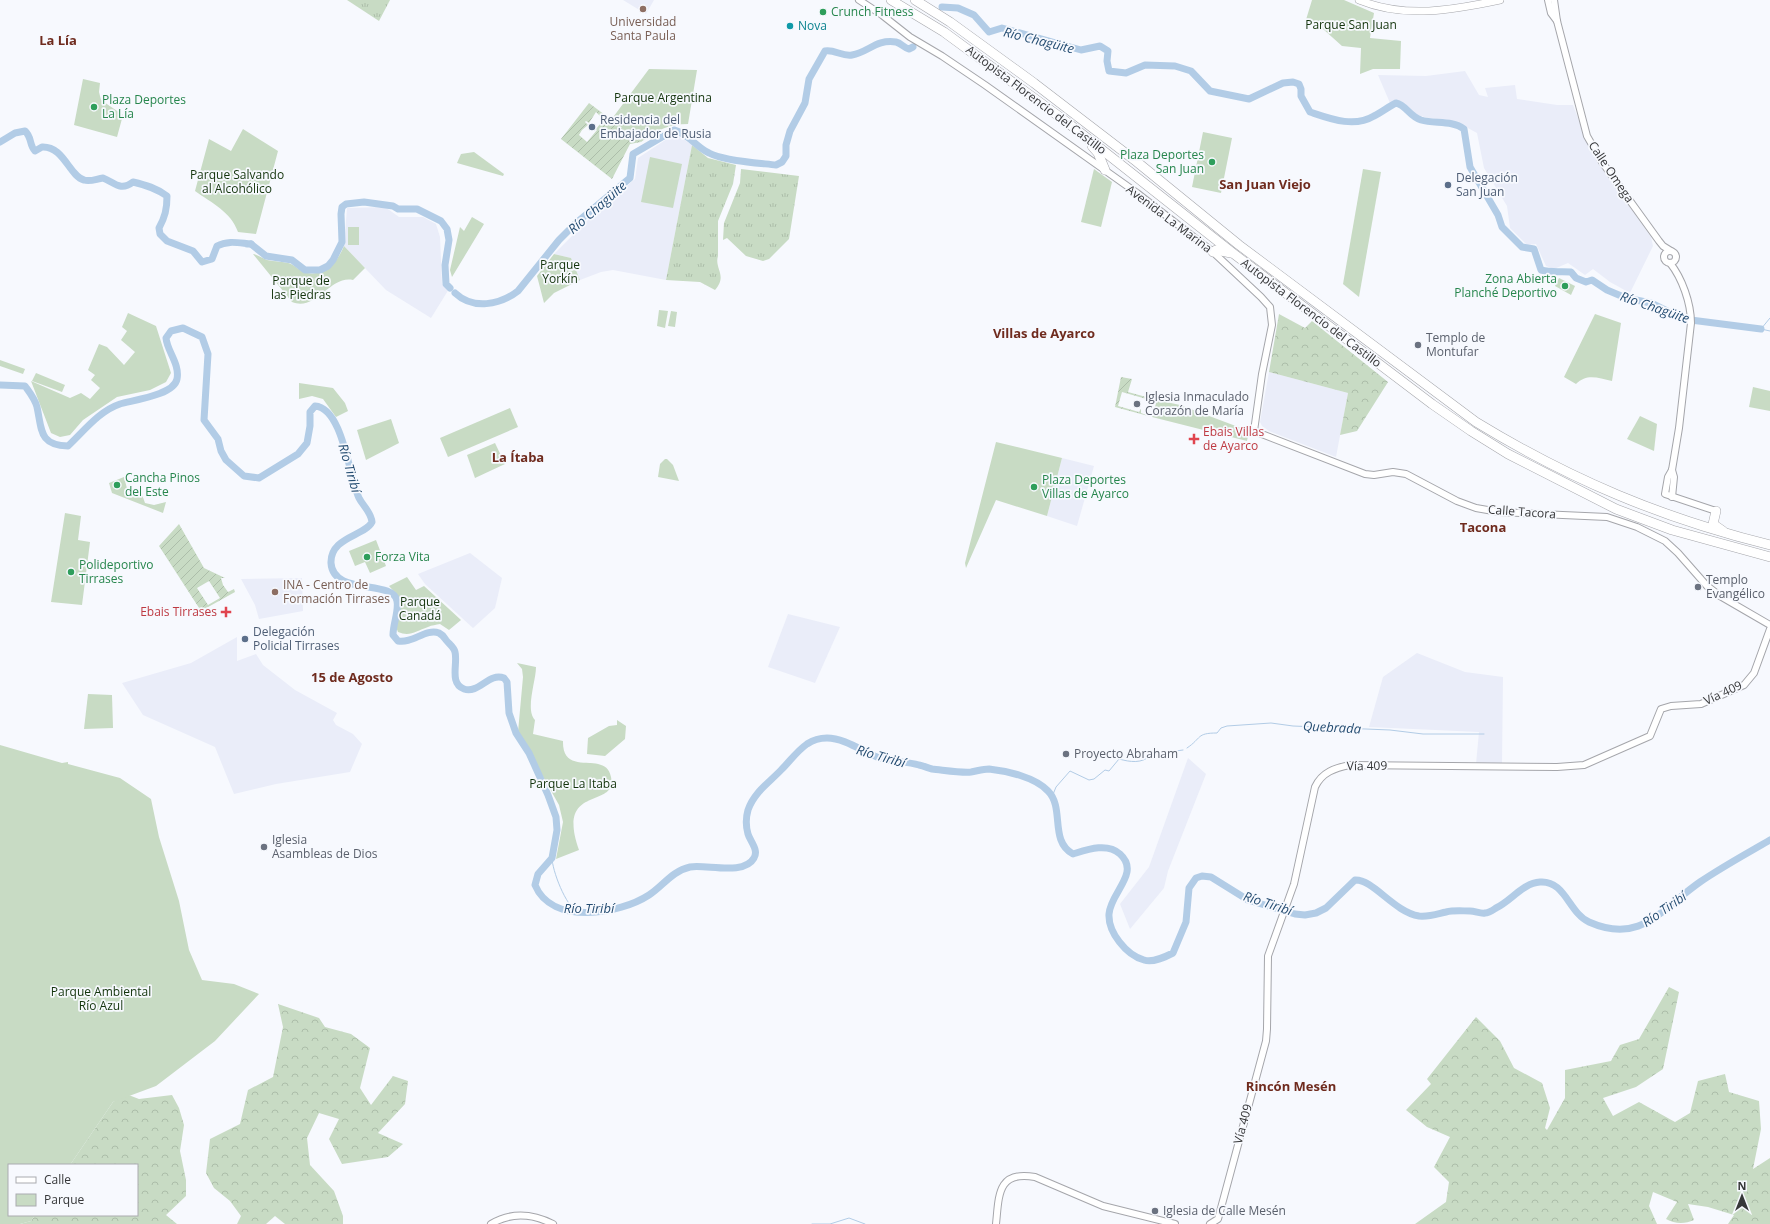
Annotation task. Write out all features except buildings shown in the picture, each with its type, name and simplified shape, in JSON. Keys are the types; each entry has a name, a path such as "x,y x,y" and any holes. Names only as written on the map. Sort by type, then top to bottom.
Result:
{"highway":[{"name":"Autopista Florencio del Castillo","path":"891,0 944,32 1068,123 1234,254 1432,404 1508,454 1616,509 1672,530 1770,557"},
{"name":"Autopista Florencio del Castillo","path":"915,0 950,22 1034,83 1137,162 1239,245 1476,422 1514,445 1606,492 1680,520 1770,545"},
{"path":"1068,123 1098,153 1105,170"},
{"path":"1213,252 1216,250 1221,250 1234,254"},
{"path":"1680,520 1702,523 1709,518 1713,510"},
{"path":"1713,510 1713,521 1717,528 1743,538"}],"main road":[{"path":"1359,0 1384,9 1425,12 1500,0"}],"street":[{"name":"Avenida La Marina","path":"858,0 882,15 910,37 942,56 985,85 1105,170 1213,252 1261,297 1270,307 1272,314 1272,325 1262,374 1254,431"},
{"name":"Calle Omega","path":"1548,0 1552,13 1557,21"},
{"name":"Calle Omega","path":"1554,0 1557,21 1590,143 1663,246 1665,261 1673,262"},
{"name":"Calle Omega","path":"1663,246 1671,251"},
{"path":"1665,254 1671,251 1676,254 1673,262 1691,315 1679,428 1672,470 1668,477 1665,494 1713,510"},
{"name":"Calle Tacora","path":"1254,431 1364,474 1374,475 1393,472 1406,474 1457,501 1476,508 1499,512 1607,517 1638,527 1665,541 1678,553 1707,586 1720,596 1770,625"},
{"path":"1672,470 1674,477 1672,497"},
{"name":"Vía 409","path":"1210,1224 1218,1219 1266,1041 1267,963 1272,941 1287,905 1300,861 1315,787 1322,776 1329,771 1350,765 1557,767 1584,765 1650,736 1661,709 1671,706 1702,704 1744,685 1754,673 1770,630"},
{"path":"996,1224 1000,1192 1004,1183 1018,1176 1026,1175 1035,1177 1103,1206 1175,1224"},
{"path":"492,1224 507,1216 515,1215 538,1218 553,1224"}],"shaded area":[{"name":"Universidad Santa Paula","path":"623,0 654,0 646,14"},
{"path":"1465,71 1479,95 1488,97 1485,88 1515,85 1517,99 1557,105 1573,105 1591,152 1651,237 1653,246 1630,293 1610,282 1593,269 1585,275 1568,263 1554,269 1546,266 1536,244 1527,245 1510,228 1507,206 1484,168 1477,133 1455,121 1428,118 1413,114 1402,102 1390,103 1378,75 1426,76"},
{"path":"673,135 680,137 692,145 666,280 613,270 601,272 580,280 571,258 554,254 595,213 635,179 638,158"},
{"path":"385,207 399,217 423,217 436,224 440,237 442,284 449,289 431,318 386,290 344,246 347,208"},
{"path":"1269,372 1348,393 1336,457 1269,431 1262,426 1260,422"},
{"path":"1062,458 1094,466 1077,526 1047,516"},
{"path":"470,553 502,578 495,608 473,628 425,584 418,574"},
{"name":"INA - Centro de Formación Tirrases","path":"302,578 303,611 259,619 255,605 241,579"},
{"path":"788,614 840,627 815,683 768,667"},
{"path":"237,637 237,661 256,654 263,665 295,690 337,713 333,720 336,725 353,734 362,744 350,772 276,784 234,794 215,747 143,715 122,683 191,663"},
{"path":"1417,653 1465,672 1503,677 1502,764 1476,764 1479,732 1369,727 1383,677"},
{"path":"1188,758 1206,774 1168,871 1164,888 1130,929 1120,904 1149,867"}],"green space":[{"path":"347,0 390,0 379,21"},
{"name":"Parque San Juan","path":"1312,0 1344,0 1374,13 1370,38 1401,41 1400,69 1373,69 1360,74 1361,48 1342,46 1323,29 1305,23"},
{"name":"Parque Argentina","path":"649,69 697,70 688,124 663,128 641,142 611,120"},
{"name":"Plaza Deportes La Lía","path":"83,79 100,83 99,92 101,100 123,115 117,137 74,125"},
{"path":"589,103 641,142 630,144 612,179 561,139","holes":["596,112 606,122 603,125 600,124 587,142 579,135 588,125 585,122 586,121 589,123"]},
{"name":"Parque Salvando al Alcohólico","path":"243,129 278,151 256,234 238,232 235,225 226,213 195,191 209,139 231,151"},
{"name":"Plaza Deportes San Juan","path":"1203,132 1232,138 1221,193 1192,187"},
{"path":"692,145 708,158 736,165 733,184 718,221 717,261 721,276 719,285 715,290 700,282 666,280"},
{"path":"474,152 504,174 503,176 457,163 461,154"},
{"path":"650,157 682,164 673,208 641,202"},
{"path":"741,169 799,176 789,239 769,259 763,261 746,256 727,238 723,240 724,223 740,183"},
{"path":"1094,169 1112,182 1101,227 1081,222"},
{"path":"1363,169 1381,172 1359,297 1343,284"},
{"path":"472,217 484,224 452,277 450,270 460,227 464,231"},
{"path":"348,227 359,227 359,245 348,245"},
{"name":"Parque de las Piedras","path":"344,246 365,268 353,280 345,280 337,283 316,298 301,304 292,302 253,254 267,260 288,263 307,273 314,273 325,270 335,262"},
{"name":"Parque Yorkín","path":"554,254 571,258 580,280 554,293 544,303 537,276"},
{"name":"Zona Abierta Planché Deportivo","path":"1559,278 1575,286 1571,295 1555,286"},
{"path":"659,310 668,311 665,328 657,326"},
{"path":"671,311 677,312 675,327 668,326"},
{"path":"128,313 156,326 171,373 166,382 150,390 117,397 83,420 70,435 60,437 51,433 31,381 70,398 81,393 90,399 100,388 91,380 95,375 88,370 99,344 107,347 124,365 135,352 121,340 127,331 122,327"},
{"path":"1279,314 1305,328 1312,321 1388,382 1357,431 1340,435 1348,393 1269,372"},
{"path":"1595,314 1621,323 1612,381 1589,377 1584,378 1576,384 1564,377"},
{"path":"0,360 25,369 23,374 0,366"},
{"path":"36,373 65,385 62,392 32,381"},
{"path":"1121,377 1132,379 1128,392 1157,400 1157,402 1122,392 1118,406 1139,412 1141,409 1141,413 1152,417 1115,407"},
{"path":"299,383 333,388 345,403 348,411 336,417 323,399 312,396 299,399"},
{"path":"1753,387 1770,391 1770,411 1749,407"},
{"path":"1157,400 1180,405 1249,431 1247,441 1152,417"},
{"path":"510,408 518,427 448,457 440,438"},
{"path":"1640,416 1657,424 1654,451 1627,439"},
{"path":"391,419 399,443 366,460 357,430"},
{"path":"996,442 1062,458 1047,516 996,500 966,568 965,563"},
{"path":"495,443 505,464 475,478 467,455"},
{"path":"665,459 673,465 679,481 658,477 660,464"},
{"path":"124,477 129,496 132,495 131,491 140,489 145,503 154,505 166,502 163,513 112,493 109,483"},
{"name":"Polideportivo Tirrases","path":"65,513 81,516 78,540 90,542 82,605 51,602"},
{"path":"179,524 204,568 225,578 221,578 223,585 228,592 234,589 235,592 201,611 159,546","holes":["209,581 220,598 208,605 197,588"]},
{"name":"Forza Vita","path":"376,540 386,566 370,573 365,562 355,566 349,551"},
{"name":"Parque Canadá","path":"407,577 416,590 424,586 461,620 449,630 440,624 410,634 398,632 396,627 400,612 400,598 389,586"},
{"name":"Parque La Itaba","path":"517,663 536,667 531,703 532,715 535,720 533,734 563,741 565,752 569,759 576,762 601,765 607,769 611,777 611,787 606,793 580,806 575,815 574,829 579,850 556,859 563,822 559,805 518,732 523,677 522,669"},
{"path":"88,694 112,695 113,728 84,729"},
{"path":"617,720 626,726 625,739 605,756 587,754 588,738 609,726 617,725"},
{"name":"Parque Ambiental Río Azul","path":"0,745 62,763 68,762 68,764 120,778 151,799 159,837 179,901 189,950 202,980 234,984 259,994 215,1041 156,1086 113,1102 71,1164 8,1164 8,1216 34,1216 31,1221 20,1224 0,1224"},
{"path":"1669,987 1679,992 1663,1069 1636,1087 1603,1098 1613,1116 1639,1102 1675,1122 1690,1113 1698,1081 1725,1074 1729,1092 1759,1101 1761,1129 1753,1169 1770,1158 1770,1224 1728,1224 1734,1215 1708,1207 1688,1204 1694,1220 1684,1223 1676,1223 1666,1219 1677,1202 1653,1192 1649,1206 1657,1224 1415,1224 1446,1202 1449,1182 1434,1167 1450,1137 1427,1127 1406,1110 1431,1084 1427,1079 1476,1017 1500,1041 1514,1068 1542,1083 1550,1108 1545,1128 1547,1130 1565,1098 1565,1070 1611,1061 1620,1045 1639,1039"},
{"path":"278,1004 319,1018 325,1027 351,1034 370,1048 360,1088 371,1105 393,1076 408,1081 405,1104 378,1133 403,1144 388,1157 342,1164 329,1139 339,1119 319,1113 307,1138 310,1165 334,1191 343,1216 343,1224 285,1224 275,1216 266,1224 237,1224 241,1216 230,1201 214,1188 206,1173 210,1139 240,1124 248,1090 273,1077 283,1027"},
{"path":"126,1094 139,1099 172,1095 179,1108 184,1125 180,1151 186,1180 186,1196 166,1215 177,1224 20,1224 31,1221 34,1216 138,1216 138,1164 71,1164 113,1102"}],"waterway":[{"name":"Río Chagüite","path":"942,7 958,8 974,15 989,32 1002,28 1081,50 1100,46 1108,51 1107,61 1109,71 1126,73 1145,65 1175,66 1191,71 1210,91 1249,99 1283,83 1293,82 1299,84 1301,96 1310,112 1334,120 1350,122 1366,120 1396,103 1421,120 1454,124 1464,129 1470,167 1498,215 1502,227 1522,247 1534,249 1541,270 1552,272 1571,272 1576,278 1586,282 1592,280 1607,290 1626,298 1651,303 1683,319 1761,329"},
{"name":"Río Chagüite","path":"455,293 470,302 486,304 503,300 518,291 559,240 575,224 630,178 633,154 674,130 684,134 704,150 715,156 776,165 782,162 786,156 786,145 790,131 805,103 809,79 825,51 852,55 883,42 896,42 909,49 913,47"},
{"name":"Río Chagüite","path":"0,142 15,133 25,131 29,136 35,151 42,147 50,148 56,151 74,173 86,181 103,178 121,186 128,185 133,182 151,187 163,193 167,196 167,201 163,220 159,228 160,234 167,241 193,251 202,262 212,259 217,246 221,244 234,242 251,244 247,244"},
{"name":"Río Chagüite","path":"251,244 266,256 292,260 305,270 320,270 328,266 333,260 342,242 341,214 342,207 346,204 364,202 393,206 398,209 417,209 441,221 447,229 449,240 445,265 446,284 450,288"},
{"path":"1761,329 1770,318"},
{"name":"Río Tiribí","path":"0,385 25,386 36,404 41,429 44,435 52,443 68,446 105,411 120,404 161,393 174,385 177,379 177,368 166,338 171,331 183,328 202,337 208,354 204,420 218,439 221,451 226,460 244,476 259,478 298,454 307,443 310,426 310,412 315,406 325,410 339,430 355,488 359,498 369,512 372,522 368,527 348,538 336,548 332,554 331,563 334,573 342,580 352,584 385,590 393,594 397,601 397,613 393,635 398,641 408,640 434,632 442,635 453,647 456,657 455,678 459,686 464,689 474,689 489,680 499,677 504,678 507,682 509,713 516,733 529,753 556,817 557,830 552,858 538,874 535,885 544,898 556,907 571,911 605,911 636,902 649,895 678,872 690,867 734,868 742,867 749,863 755,855 754,846 748,834 747,828 748,810 754,798 803,747 814,740 824,738 840,740 887,760 914,764 932,769 957,772 971,772 987,769 996,770 1028,778 1042,786 1053,798 1056,806 1061,841 1066,848 1073,854 1096,848 1109,848 1115,850 1126,861 1126,876 1114,898 1109,914 1109,921 1119,942 1137,957 1148,961 1159,959 1173,953 1186,922 1189,888 1196,878 1202,876 1211,877 1248,900 1295,914 1305,915 1316,913 1326,908 1355,880 1362,881 1377,890 1401,909 1419,916 1430,916 1449,911 1488,912 1502,905 1523,889 1534,883 1548,883 1561,891 1582,918 1607,928 1623,929 1637,927 1649,921 1700,882 1770,840"},
{"path":"1761,329 1770,331"},
{"name":"Quebrada","path":"1187,748 1202,735 1217,733 1221,728 1227,726 1271,723 1293,726 1390,730 1423,734 1484,734"},
{"name":"Quebrada","path":"1052,797 1056,787 1070,771 1089,780 1094,779 1105,770 1109,771 1119,759 1140,761 1151,755 1183,750"},
{"path":"552,858 554,871 560,888 568,903 577,911"},
{"path":"812,1224 830,1224 849,1218 865,1224"}],"place":[{"name":"Universidad Santa Paula","path":"643,9"},
{"name":"Crunch Fitness","path":"823,12"},
{"name":"Nova","path":"790,26"},
{"name":"Plaza Deportes La Lía","path":"94,107"},
{"name":"Residencia del Embajador de Rusia","path":"592,127"},
{"name":"Plaza Deportes San Juan","path":"1212,162"},
{"name":"Delegación San Juan","path":"1448,185"},
{"name":"Zona Abierta Planché Deportivo","path":"1565,286"},
{"name":"Templo de Montufar","path":"1418,345"},
{"name":"Iglesia Inmaculado Corazón de María","path":"1137,404"},
{"name":"Ebais Villas de Ayarco","path":"1194,439"},
{"name":"Cancha Pinos del Este","path":"117,485"},
{"name":"Plaza Deportes Villas de Ayarco","path":"1034,487"},
{"name":"Forza Vita","path":"367,557"},
{"name":"Polideportivo Tirrases","path":"71,572"},
{"name":"Templo Evangélico","path":"1698,587"},
{"name":"INA - Centro de Formación Tirrases","path":"275,592"},
{"name":"Ebais Tirrases","path":"226,612"},
{"name":"Delegación Policial Tirrases","path":"245,639"},
{"name":"Proyecto Abraham","path":"1066,754"},
{"name":"Iglesia Asambleas de Dios","path":"264,847"},
{"name":"Iglesia de Calle Mesén","path":"1155,1211"}],"district":[{"name":"La Lía","path":"58,40"},
{"name":"San Juan Viejo","path":"1265,184"},
{"name":"Villas de Ayarco","path":"1044,333"},
{"name":"La Ítaba","path":"518,457"},
{"name":"Tacona","path":"1483,527"},
{"name":"15 de Agosto","path":"352,677"},
{"name":"Rincón Mesén","path":"1291,1086"}]}
